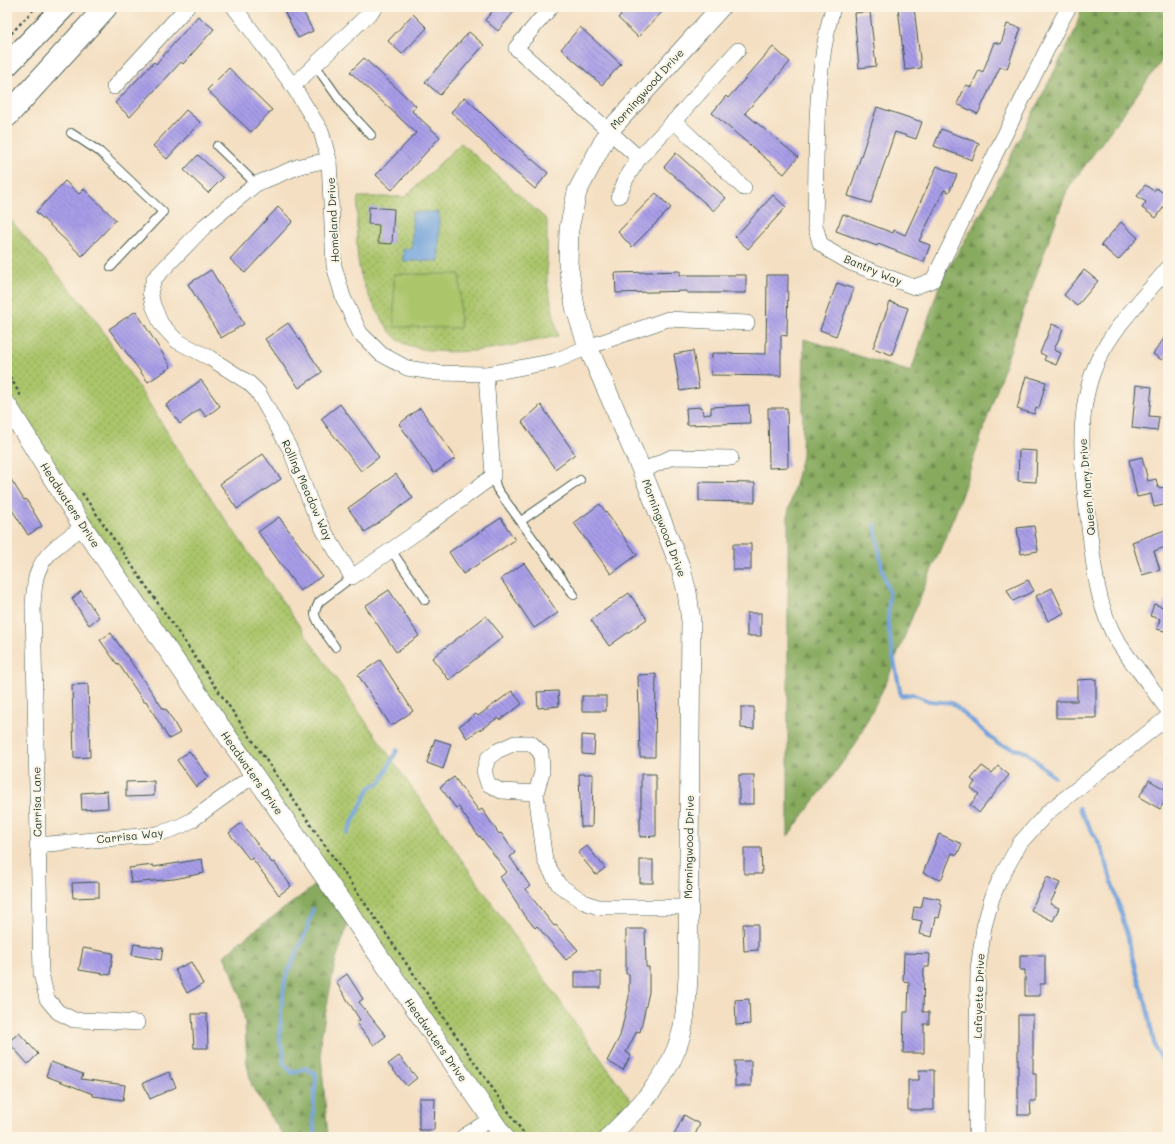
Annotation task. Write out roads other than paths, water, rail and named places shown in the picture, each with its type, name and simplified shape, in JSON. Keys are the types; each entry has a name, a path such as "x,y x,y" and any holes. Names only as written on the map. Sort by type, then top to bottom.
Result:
{"main road":[{"path":"7,65 64,7"},
{"path":"7,116 106,7"}],"street":[{"path":"114,87 187,7"},
{"name":"Homeland Drive","path":"234,7 293,86 321,131 329,160 334,266 343,297 360,333 382,354 407,368 438,373 486,374 555,361 668,319 747,323"},
{"path":"293,86 376,7"},
{"path":"551,7 516,48 639,158"},
{"name":"Morningwood Drive","path":"609,1137 637,1109 654,1089 668,1068 678,1045 687,1000 691,621 687,592 681,569 642,471 588,348 575,307 568,263 569,229 577,192 609,131 721,7"},
{"name":"Bantry Way","path":"834,7 827,29 818,85 815,225 820,243 830,252 851,263 914,287 933,280 1069,7"},
{"path":"619,196 626,179 639,158 738,50"},
{"path":"674,121 744,188"},
{"name":"Rolling Meadow Way","path":"329,160 300,166 256,184 206,224 154,279 150,292 153,305 161,324 177,341 210,358 249,382 258,392 290,449 313,509 324,531 352,577"},
{"name":"Queen Mary Drive","path":"1168,268 1121,323 1100,358 1093,373 1086,396 1082,423 1082,467 1086,505 1096,582 1102,605 1112,631 1123,651 1168,710"},
{"path":"352,577 493,476 486,374"},
{"name":"Headwaters Drive","path":"15,402 83,527 504,1137"},
{"path":"642,471 672,457 731,458"},
{"name":"Carrisa Lane","path":"83,527 51,551 42,563 36,575 33,605 40,973 47,1000 58,1012 74,1020 136,1023"},
{"name":"Lafayette Drive","path":"976,1137 978,969 984,927 999,880 1020,843 1048,812 1168,717"},
{"name":"Carrisa Way","path":"37,845 168,832 192,820 254,775"},
{"path":"536,793 545,861 559,885 584,902 598,907 688,907"},
{"path":"463,1137 491,1119"}],"lane":[{"path":"315,65 344,106 371,135"},
{"path":"71,132 100,152 163,212 110,267"},
{"path":"217,146 256,184"},
{"path":"493,476 497,489 574,595"},
{"path":"521,521 580,480"},
{"path":"391,550 425,600"},
{"path":"335,647 315,614 316,608 319,602 352,577"}],"water":[{"path":"412,212 439,212 439,261 403,261 403,249 412,249"}],"waterway":[{"path":"875,524 882,568 889,593 888,623 901,696 912,694 929,701 952,703 998,744 1026,752 1054,777"},
{"path":"347,833 370,787 381,782 397,750"},
{"path":"1079,808 1102,849 1147,1007 1155,1048 1168,1069"},
{"path":"313,909 306,932 285,979 281,1011 280,1043 284,1052 283,1062 292,1073 306,1068 316,1075 313,1115 315,1137"}]}
